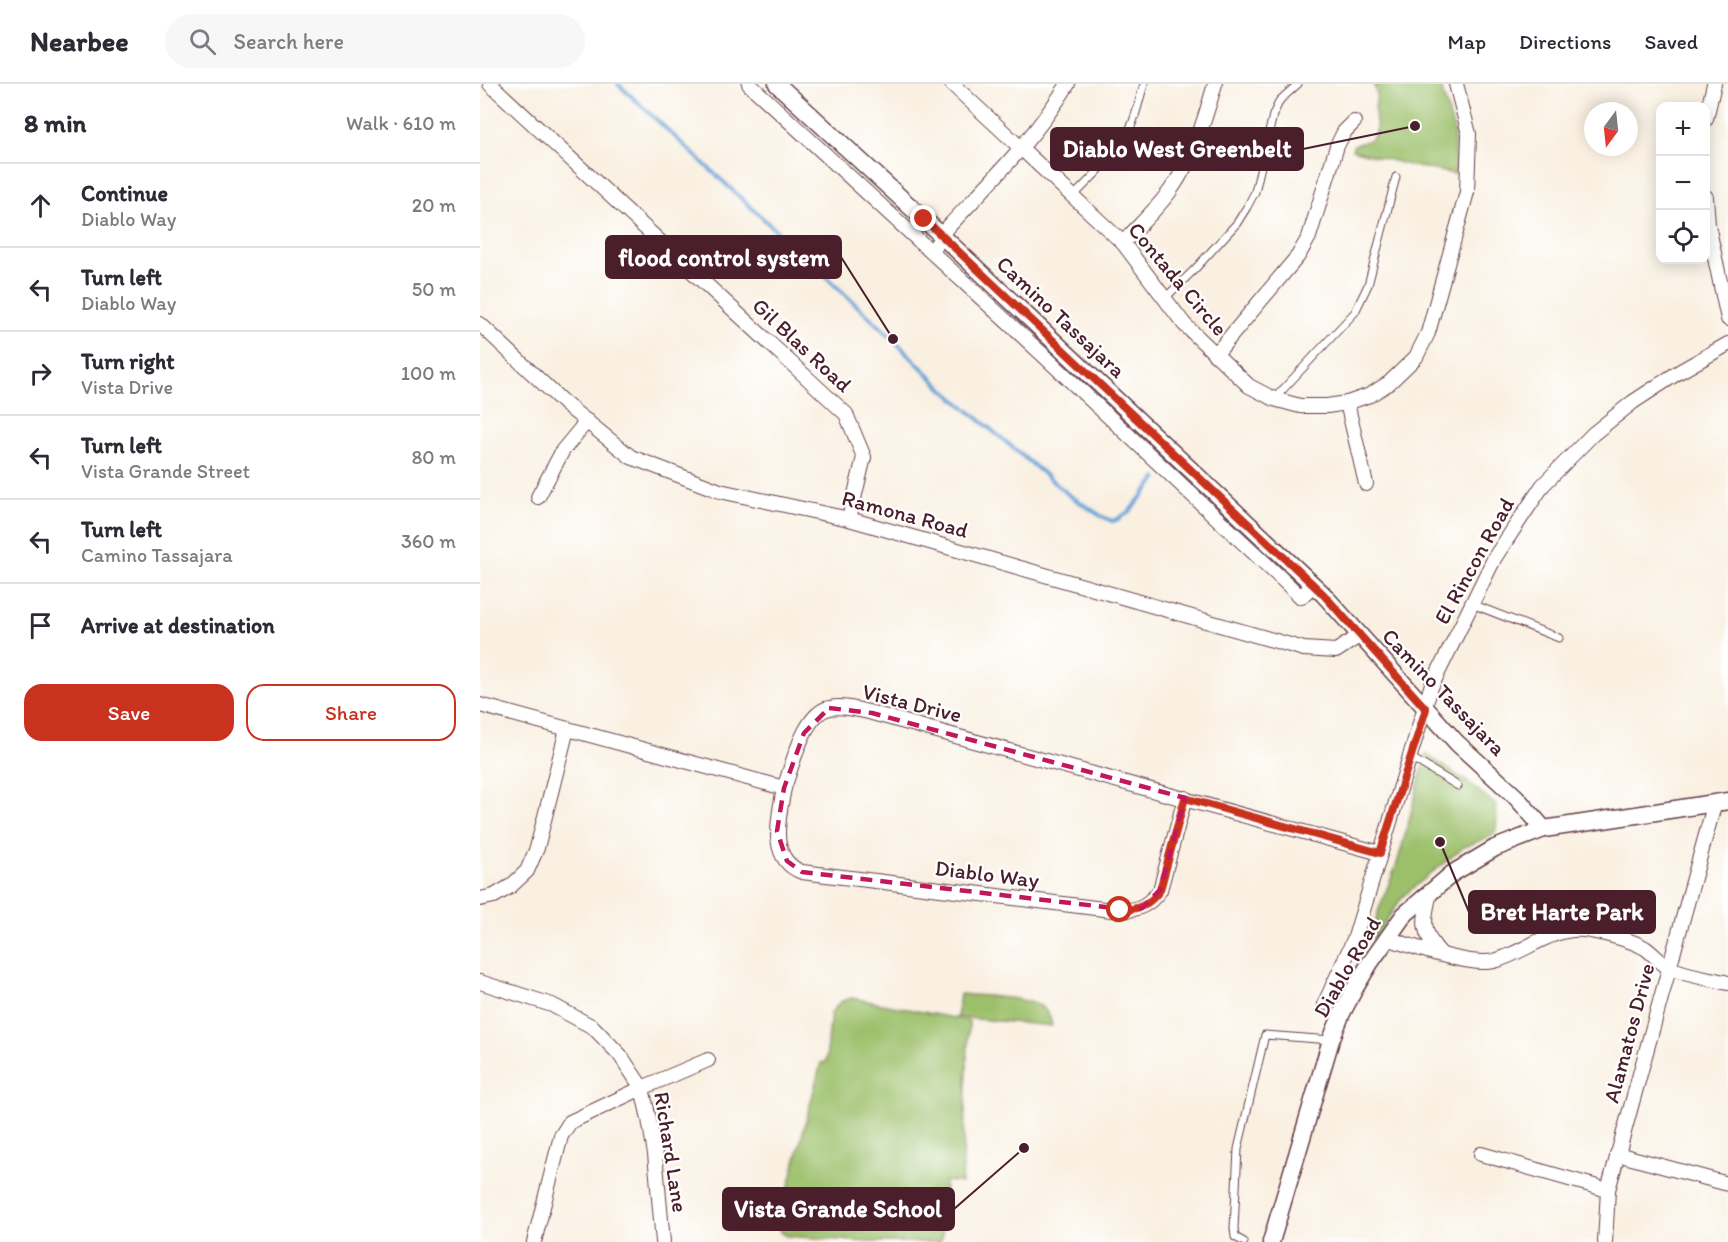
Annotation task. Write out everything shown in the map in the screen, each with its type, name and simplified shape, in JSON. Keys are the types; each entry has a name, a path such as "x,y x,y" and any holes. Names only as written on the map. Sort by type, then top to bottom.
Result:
{"street":[{"name":"Gil Blas Road","path":"490,84 846,414 864,457 849,519"},
{"name":"Camino Tassajara","path":"749,84 1301,597 1313,585"},
{"name":"Camino Tassajara","path":"777,84 1313,585 1457,743 1516,797 1544,829"},
{"name":"Contada Circle","path":"952,84 1123,243 1184,324 1215,356 1249,386 1274,399 1300,406 1347,403 1370,395 1389,383 1416,357 1428,333 1467,192 1469,134 1456,84"},
{"path":"931,252 941,235 1021,150 1048,116 1068,84"},
{"path":"1123,243 1170,192 1190,158 1203,127 1215,84"},
{"path":"1710,102 1714,84"},
{"path":"1215,356 1298,256 1308,237 1337,146 1344,132 1354,122"},
{"path":"1707,210 1728,319"},
{"name":"Ramona Road","path":"480,324 565,404 631,456 720,491 849,519 1304,649 1336,651 1359,636"},
{"name":"El Rincon Road","path":"1325,1003 1355,937 1431,687 1495,557 1543,485 1593,434 1633,402 1728,344"},
{"path":"1347,403 1366,484"},
{"path":"538,497 563,450 587,421"},
{"path":"480,705 784,788"},
{"name":"Vista Drive","path":"784,788 804,733 813,718 829,708 849,708 1380,853"},
{"path":"480,899 494,896 511,886 527,871 537,848 567,729"},
{"name":"Diablo Way","path":"784,788 777,831 779,848 793,869 802,872 1120,910 1142,908 1151,902 1160,890 1185,798"},
{"name":"Diablo Road","path":"1271,1242 1331,1040 1355,988 1404,915 1453,873 1495,848 1544,829 1721,802"},
{"name":"Alamatos Drive","path":"1605,1242 1608,1190 1617,1154 1669,968 1721,802"},
{"path":"1430,893 1425,910 1426,933 1441,954"},
{"path":"1387,938 1474,962 1491,962 1508,957 1560,932 1583,930 1609,935 1644,947 1669,968 1728,983"},
{"name":"Richard Lane","path":"480,982 552,1005 594,1027 620,1055 642,1088 655,1154 663,1242"},
{"path":"534,1242 561,1136 570,1122 708,1059"},
{"path":"1481,1154 1608,1190"},
{"path":"1617,1154 1728,1184"}],"lane":[{"path":"1073,197 1124,139 1132,125 1144,84"},
{"path":"1164,299 1237,223 1248,207 1255,192 1274,115 1280,100 1298,84"},
{"path":"1274,399 1355,312 1368,285 1396,177"},
{"path":"1472,604 1559,638"},
{"path":"1410,757 1458,786"},
{"path":"1244,1242 1235,1237 1235,1171 1238,1149 1265,1035 1331,1040"}],"highlighted area":[{"path":"829,708 872,713 1185,798 1160,890 1142,908 1131,910 802,872 787,861 777,831 784,788 804,733"}],"green space":[{"path":"1373,84 1440,84 1454,131 1455,174 1352,150 1354,145 1373,138 1375,134 1377,95"},
{"path":"1426,754 1469,783 1496,805 1497,829 1491,836 1464,847 1403,896 1373,940 1376,918 1396,867"},
{"path":"960,994 1033,1003 1047,1012 1052,1026 957,1017"},
{"path":"852,998 969,1021 962,1183 945,1181 942,1238 939,1242 867,1242 787,1236 780,1232 779,1225 821,1063 826,1062 831,1013 840,1002"}],"waterway":[{"path":"618,84 893,339 944,390 1069,495 1112,521 1129,512 1157,478"}],"place":[{"name":"Diablo West Greenbelt","path":"1415,126"},
{"name":"flood control system","path":"893,339"},
{"name":"Bret Harte Park","path":"1440,842"},
{"name":"Vista Grande School","path":"1024,1148"}],"route":[{"path":"924,219 1323,594 1426,709 1380,853 1185,798 1160,890 1151,902 1142,908 1120,910"}]}
